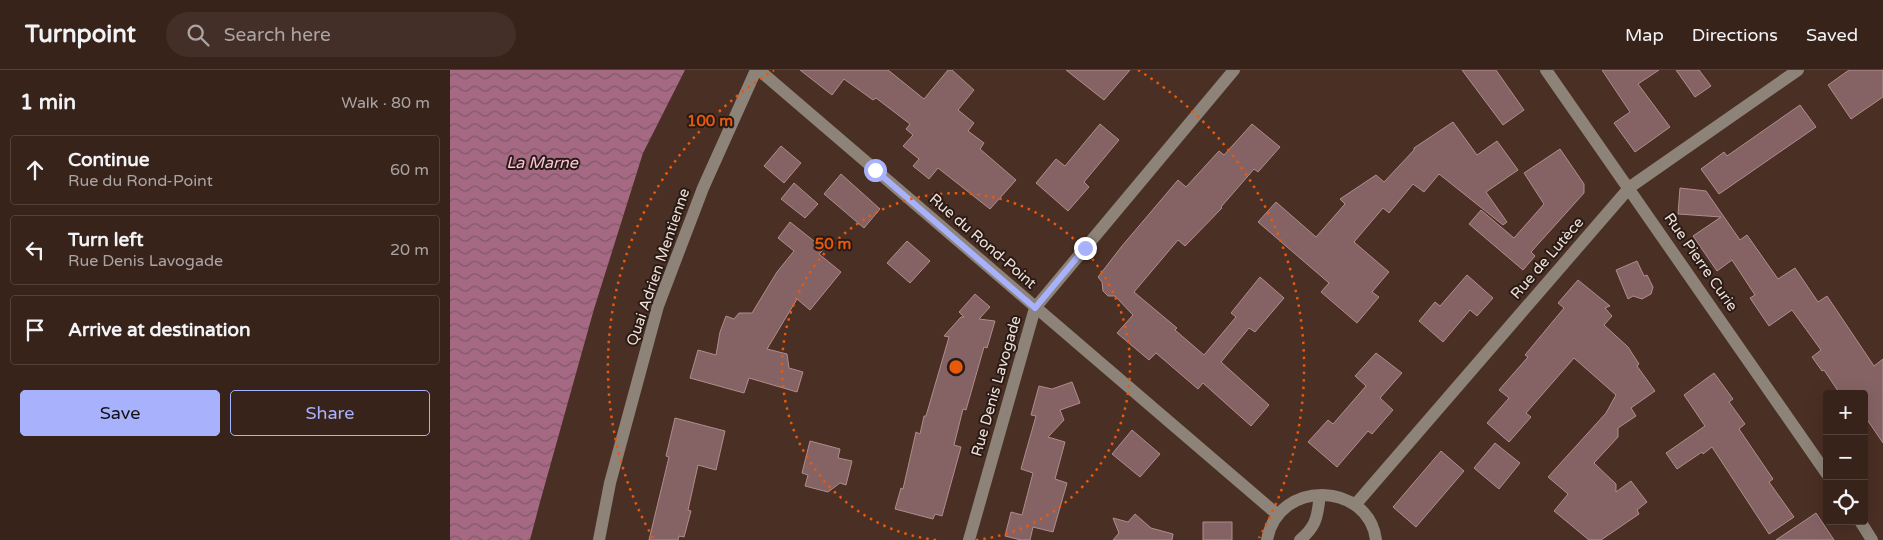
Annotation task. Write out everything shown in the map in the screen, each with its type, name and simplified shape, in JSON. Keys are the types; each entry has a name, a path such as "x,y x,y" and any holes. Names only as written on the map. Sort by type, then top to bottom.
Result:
{"street":[{"name":"Rue du Rond-Point","path":"757,70 1278,515"},
{"name":"Quai Adrien Mentienne","path":"599,540 610,483 658,306 680,244 703,188 757,70"},
{"name":"Rue Denis Lavogade","path":"970,540 1035,308 1234,70"},
{"name":"Rue Pierre Curie","path":"1546,70 1630,187 1823,468"},
{"name":"Rue de Lutèce","path":"1355,505 1630,187 1798,70"},
{"path":"1267,540 1269,530 1278,515 1290,504 1306,496 1323,494 1340,497 1355,505 1368,518 1376,540"},
{"path":"1300,540 1311,530 1317,515 1319,502"},
{"path":"1863,525 1872,540"}],"water":[{"name":"La Marne","path":"450,70 685,70 643,153 594,309 530,540 450,540"}],"building":[{"path":"800,70 888,70 924,99 948,70 952,70 974,90 958,110 974,123 968,131 984,143 980,149 1016,180 990,209 938,168 929,179 913,166 919,159 903,146 913,135 906,129 910,124 876,98 873,100 844,79 832,95"},
{"path":"1066,70 1130,70 1104,100"},
{"path":"1462,70 1496,70 1524,110 1503,125"},
{"path":"1602,70 1659,70 1638,84 1670,127 1635,152 1614,123 1630,112"},
{"path":"1676,70 1699,70 1711,86 1695,97"},
{"path":"1849,70 1883,70 1883,97 1851,119 1828,85"},
{"path":"1800,105 1816,127 1719,194 1701,169 1724,152 1727,156"},
{"path":"1453,122 1477,155 1497,141 1518,170 1486,192 1507,222 1503,225 1439,174 1424,192 1413,184 1389,213 1383,208 1354,242 1389,272 1372,292 1379,297 1357,323 1321,292 1329,283 1258,222 1276,202 1316,237 1345,204 1340,199 1376,175 1384,182 1414,148"},
{"path":"1100,124 1119,140 1084,182 1089,187 1068,211 1036,183 1056,159 1065,166"},
{"path":"1252,124 1280,147 1258,172 1254,169 1222,208 1185,246 1178,240 1134,292 1177,328 1175,330 1204,355 1236,317 1231,313 1260,277 1284,298 1255,332 1249,328 1221,362 1269,405 1251,426 1203,383 1198,389 1156,353 1149,360 1117,333 1133,315 1115,296 1108,296 1103,291 1102,282 1098,277 1178,180 1186,187 1219,151 1224,155"},
{"path":"781,146 801,163 784,183 764,166"},
{"path":"1560,149 1584,184 1584,193 1531,252 1535,256 1523,270 1469,224 1481,210 1514,238 1544,204 1524,173"},
{"path":"841,174 880,209 864,228 824,194"},
{"path":"794,183 818,204 805,218 781,199"},
{"path":"1680,188 1706,191 1740,240 1747,235 1778,279 1795,268 1818,302 1827,296 1874,366 1883,359 1883,443 1868,421 1868,390 1837,390 1824,370 1822,371 1812,357 1821,350 1792,310 1769,326 1750,298 1755,295 1732,260 1717,271 1693,236 1721,217 1678,214"},
{"path":"790,222 824,249 819,254 841,272 810,310 797,299 767,349 787,354 789,368 803,372 797,392 749,378 744,393 690,378 698,350 716,355 720,332 726,316 734,319 739,313 752,313 777,272 794,251 778,238"},
{"path":"907,241 930,261 910,283 887,263"},
{"path":"1637,261 1644,276 1647,275 1653,287 1651,294 1642,299 1633,296 1628,299 1616,270"},
{"path":"1467,275 1493,298 1477,316 1470,310 1443,342 1419,321 1435,302 1440,306"},
{"path":"1578,280 1610,306 1605,308 1612,316 1604,325 1628,347 1639,364 1637,366 1655,391 1631,408 1636,416 1618,428 1618,437 1594,463 1616,484 1616,492 1631,481 1647,502 1637,510 1639,514 1601,540 1589,540 1554,511 1568,494 1548,477 1606,413 1616,395 1574,358 1526,413 1531,417 1509,442 1487,423 1509,398 1499,390 1528,357 1525,355 1564,308 1558,303"},
{"path":"975,294 990,307 979,319 995,321 987,348 984,347 966,410 963,409 954,445 961,447 942,516 935,514 933,519 895,509 901,488 903,489 916,432 920,434 949,337 944,336 961,317 964,317 959,312"},
{"path":"1376,353 1402,373 1380,398 1393,410 1372,434 1368,431 1337,467 1308,442 1328,420 1333,424 1366,386 1355,376"},
{"path":"1714,373 1733,399 1729,402 1745,424 1739,429 1773,479 1769,482 1794,517 1769,534 1712,447 1677,469 1666,453 1705,426 1684,395"},
{"path":"1072,382 1080,403 1060,410 1064,420 1048,437 1065,442 1055,479 1067,483 1053,532 1033,527 1030,540 1005,536 1011,512 1022,515 1033,473 1021,469 1036,416 1031,415 1039,386 1052,389"},
{"path":"675,418 725,431 716,470 698,465 688,510 691,511 684,537 679,536 678,540 649,540 669,457 666,456"},
{"path":"1132,430 1160,454 1140,477 1112,454"},
{"path":"810,441 840,449 838,458 852,461 846,485 840,483 828,492 805,486 808,475 802,473"},
{"path":"1495,443 1520,463 1499,489 1474,468"},
{"path":"1441,451 1464,471 1416,527 1393,507"},
{"path":"1816,513 1834,540 1776,540"},
{"path":"1135,514 1151,528 1173,534 1172,540 1113,540 1119,533 1113,518 1128,522"},
{"path":"1203,522 1232,522 1232,540 1203,540"}],"route":[{"path":"875,170 1035,308 1085,248"}]}
